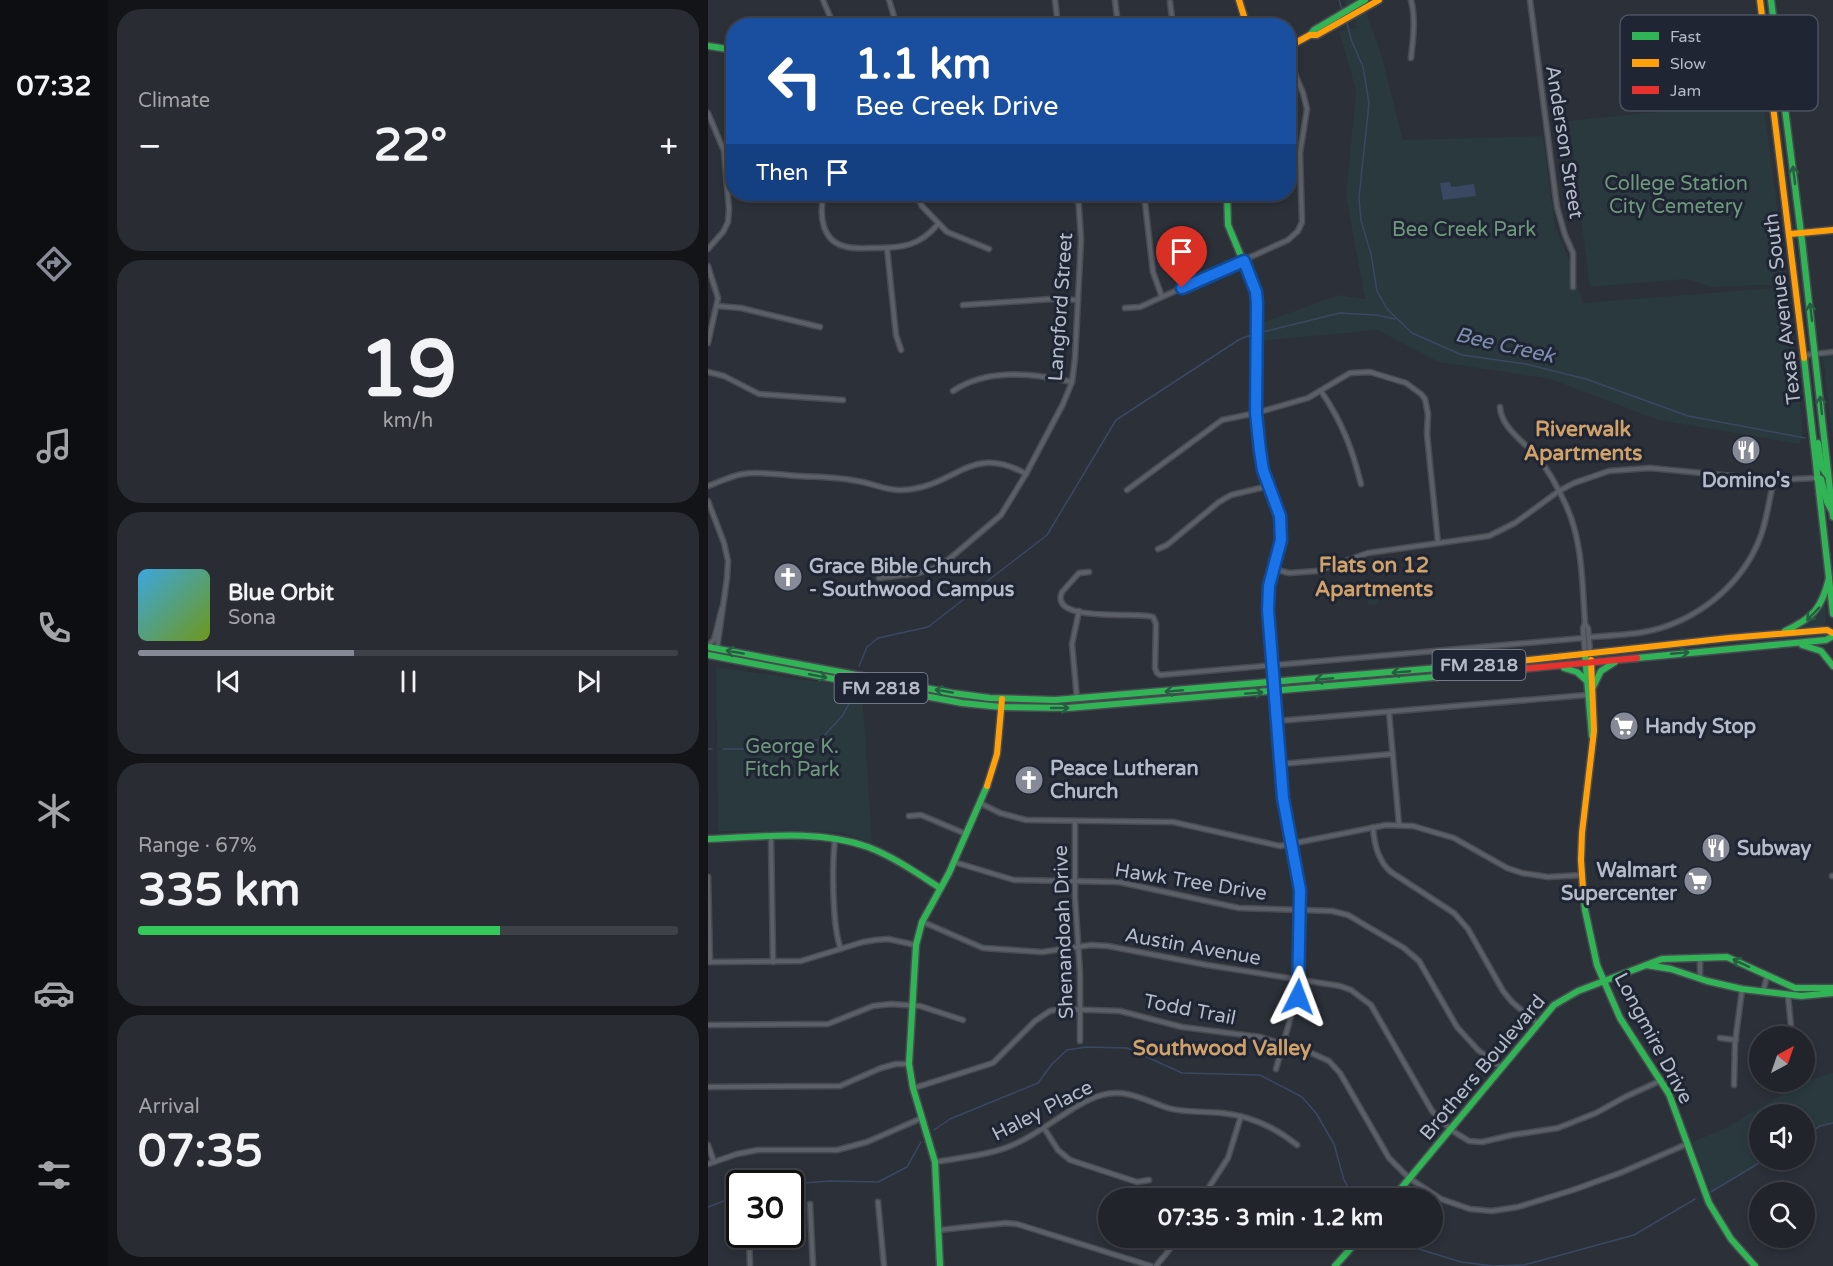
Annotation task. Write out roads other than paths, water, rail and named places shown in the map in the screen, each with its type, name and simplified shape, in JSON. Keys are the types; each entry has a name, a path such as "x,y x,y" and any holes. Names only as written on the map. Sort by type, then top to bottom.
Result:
{"main road":[{"path":"1239,0 1245,18"},
{"path":"1296,43 1365,0"},
{"path":"1310,35 1317,35 1378,0"},
{"name":"Texas Avenue South","path":"1760,0 1762,15"},
{"name":"Texas Avenue South","path":"1771,0 1773,15"},
{"path":"708,46 726,49"},
{"name":"Texas Avenue South","path":"1774,111 1833,614"},
{"name":"Texas Avenue South","path":"1786,111 1833,518"},
{"path":"1227,201 1228,225 1256,292 1256,413 1261,460 1278,505 1281,529 1268,604 1275,691"},
{"path":"1790,234 1833,230"},
{"path":"1813,436 1818,444 1821,468 1828,476"},
{"path":"1817,478 1821,479 1824,484 1826,502 1832,511"},
{"path":"1779,634 1804,622 1816,612 1824,597 1829,578"},
{"name":"FM 2818","path":"708,646 952,693 1002,699 1077,700 1588,655 1779,634 1827,630 1833,634 1828,640 1550,667 1068,708 1001,707 962,702 861,685 708,654"},
{"path":"1792,643 1811,646 1821,651 1833,666"},
{"path":"708,654 717,649"},
{"name":"Longmire Drive","path":"1588,655 1587,681 1590,729 1593,736"},
{"path":"1593,687 1605,666 1622,659"},
{"name":"Longmire Drive","path":"1588,662 1593,687 1594,714 1591,770 1582,833 1581,875 1591,941 1604,981 1620,1018 1669,1094 1705,1195 1721,1225 1755,1266"},
{"path":"1550,667 1574,670 1587,681"},
{"path":"940,1266 935,1162 913,1088 909,1064 916,945 922,922 954,862 990,780 997,754 1002,699"},
{"path":"708,839 823,838 855,843 877,851 940,888"},
{"name":"Brothers Boulevard","path":"1401,1188 1554,1005 1568,996 1662,959 1700,957 1735,959 1796,988 1833,987"},
{"path":"1646,965 1671,969 1742,989 1788,996 1833,993"},
{"path":"1335,1266 1351,1248"}],"street":[{"path":"824,0 831,18"},
{"path":"889,0 895,18"},
{"path":"1055,0 1057,18"},
{"path":"1115,0 1117,18"},
{"path":"1411,0 1413,11 1411,58"},
{"name":"Anderson Street","path":"1530,0 1557,207 1573,253 1573,287"},
{"path":"1170,2 1172,18"},
{"path":"1125,308 1140,307 1244,261 1288,240 1298,231 1302,222 1300,153 1307,109 1296,76"},
{"path":"708,112 724,151 726,175"},
{"path":"708,249 723,232 728,222 728,201"},
{"path":"823,201 822,221 824,229 832,239 846,248 887,248 915,243 924,239 938,224"},
{"path":"920,201 938,224 953,236 975,242 989,249"},
{"name":"Langford Street","path":"879,578 907,575 934,568 948,560 990,525 1006,507 1026,474 1072,382 1081,239 1078,201"},
{"path":"1145,201 1153,272 1162,297"},
{"path":"887,248 895,325 901,350"},
{"path":"708,266 717,290 717,306 708,343"},
{"path":"963,305 1051,299 1078,300"},
{"path":"717,306 741,308 820,327"},
{"path":"1804,355 1833,352"},
{"path":"708,372 724,376 759,394 843,400"},
{"path":"1127,490 1221,420 1308,398 1341,377 1370,372 1406,384 1421,394 1427,405 1427,434 1438,543"},
{"path":"952,391 981,379 1018,374 1072,382"},
{"path":"1321,390 1346,432 1362,484"},
{"name":"Longmire Drive","path":"1500,407 1500,413 1508,427 1539,459 1559,491 1573,523 1577,537 1585,623 1588,628 1586,638 1588,655"},
{"path":"708,486 741,474 759,473 855,480 890,490 902,490 931,484 968,466 991,462 1002,463 1026,474"},
{"path":"1273,569 1289,573 1317,571 1368,553 1474,539 1501,531 1559,491 1609,471 1679,470 1774,480 1817,478"},
{"path":"1089,572 1079,573 1060,596 1065,607 1102,616 1146,614 1153,617 1156,624 1157,673 1164,675 1645,632 1668,626 1697,612 1715,599 1741,573 1755,550 1765,524 1774,480"},
{"path":"1158,549 1231,495 1269,486"},
{"path":"708,501 724,543 728,561 717,649"},
{"path":"906,563 907,575"},
{"path":"708,646 714,640 719,612 722,608"},
{"path":"1077,700 1072,644 1079,611"},
{"path":"1275,691 1283,798 1299,883 1298,997 1276,1069"},
{"path":"1277,721 1588,695"},
{"path":"1389,712 1398,825"},
{"path":"1281,764 1392,754"},
{"path":"980,803 1014,818 1075,822 1173,822 1280,846 1372,827 1398,825 1420,827 1444,833 1507,868 1522,873 1548,878 1581,875"},
{"path":"909,816 921,815 966,834"},
{"name":"Shenandoah Drive","path":"1075,822 1080,1041"},
{"path":"1372,827 1379,858 1384,865 1391,872 1442,903 1461,919 1503,991 1512,1002 1538,1024"},
{"path":"771,838 773,962"},
{"path":"836,840 833,854 836,932 841,949"},
{"name":"Hawk Tree Drive","path":"954,862 1014,880 1119,882 1239,908 1332,911 1348,915 1412,954 1426,971 1457,1027 1478,1050 1502,1068"},
{"path":"708,877 709,962 801,961 864,942 888,939 916,945"},
{"name":"Austin Avenue","path":"922,922 983,948 1042,952 1091,945 1108,946 1340,986 1362,997 1371,1005 1432,1111 1451,1130 1469,1140 1482,1142 1558,1128 1596,1113 1662,1080"},
{"path":"1700,957 1700,979"},
{"path":"1763,992 1767,976"},
{"path":"1734,1085 1742,989"},
{"path":"1788,996 1791,1026"},
{"path":"708,1025 828,1024 873,1006 911,1005 963,1020"},
{"name":"Todd Trail","path":"913,1088 993,1063 1042,1015 1060,1009 1132,1013 1182,1027 1260,1038 1320,1056 1334,1066 1389,1158 1409,1178 1441,1199 1460,1207 1492,1211 1518,1207 1620,1173 1687,1144"},
{"path":"1720,1038 1736,1040"},
{"path":"708,1087 840,1086 881,1068 896,1064 909,1064"},
{"name":"Haley Place","path":"935,1162 1001,1149 1019,1143 1092,1099 1117,1093 1129,1094 1169,1108 1241,1116 1273,1128 1297,1144"},
{"path":"1208,1188 1228,1158 1241,1116"},
{"path":"708,1164 737,1154 758,1150 837,1150 867,1142 922,1118"},
{"path":"1044,1128 1058,1150 1070,1160 1137,1182 1149,1180"},
{"path":"708,1145 714,1162"},
{"path":"878,1202 884,1266"},
{"path":"810,1204 813,1266"},
{"path":"938,1230 1006,1223 1017,1224 1151,1266"},
{"path":"749,1248 750,1266"},
{"path":"1156,1266 1171,1248"}],"water":[{"path":"1450,182 1451,187 1474,184 1476,196 1443,200 1440,183"}],"waterway":[{"name":"Bee Creek","path":"1339,0 1342,9"},
{"name":"Bee Creek","path":"1347,23 1363,67 1369,103 1359,198 1361,221 1371,254 1377,291 1387,309 1412,333 1462,355 1526,364 1586,379 1688,416 1805,438"},
{"path":"1259,333 1340,313 1376,315 1395,319"},
{"path":"859,666 867,647 878,638 928,627 1047,535 1116,420 1240,339 1254,334"},
{"path":"723,749 765,749 821,739 843,715 856,690"},
{"path":"934,1130 950,1119 1038,1083 1052,1064 1067,1050 1086,1047 1127,1048 1182,1073 1260,1075 1302,1097 1316,1113 1334,1144 1348,1188"},
{"path":"1815,1129 1833,1123"},
{"path":"804,1183 878,1182 907,1167 921,1142"},
{"path":"1711,1192 1749,1169"},
{"path":"1417,1248 1461,1262 1493,1266 1524,1265 1634,1235 1695,1199"},
{"path":"708,1207 726,1200"}],"place":[{"name":"Domino's","path":"1746,450"},
{"name":"Grace Bible Church - Southwood Campus","path":"788,577"},
{"name":"Handy Stop","path":"1624,726"},
{"name":"Peace Lutheran Church","path":"1029,780"},
{"name":"Subway","path":"1716,848"},
{"name":"Walmart Supercenter","path":"1698,881"}],"district":[{"name":"Riverwalk Apartments","path":"1583,441"},
{"name":"Flats on 12 Apartments","path":"1374,577"},
{"name":"Southwood Valley","path":"1222,1048"}],"park label":[{"name":"College Station City Cemetery","path":"1676,194"},
{"name":"Bee Creek Park","path":"1464,229"},
{"name":"George K. Fitch Park","path":"792,758"}]}
